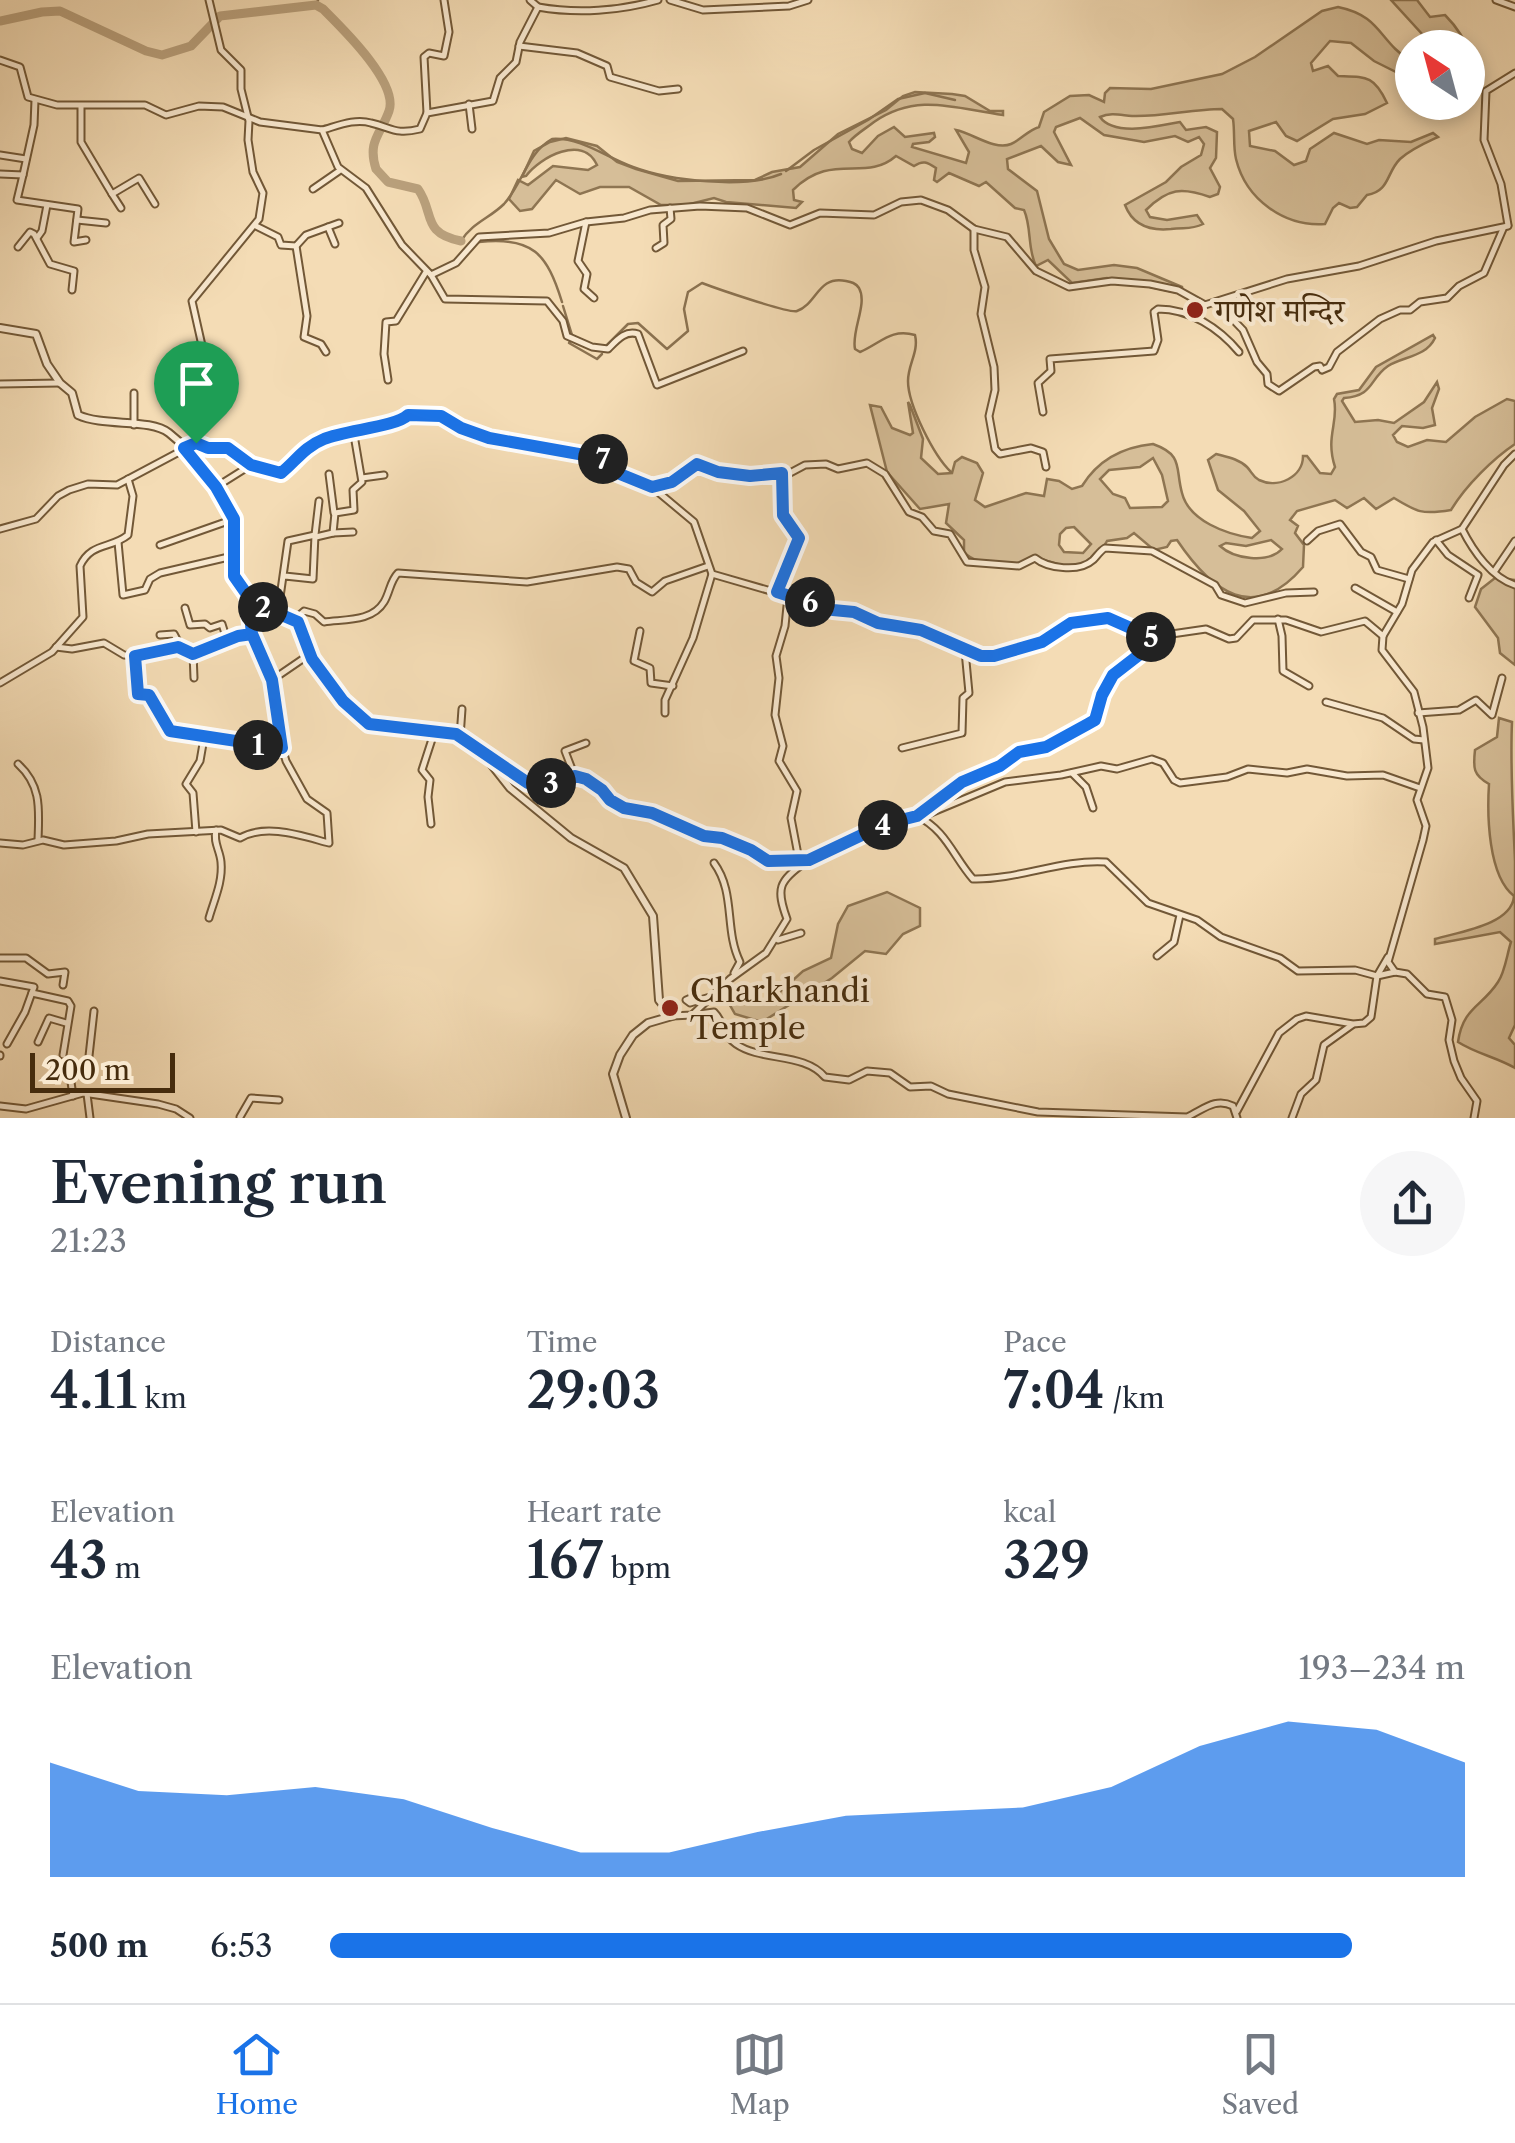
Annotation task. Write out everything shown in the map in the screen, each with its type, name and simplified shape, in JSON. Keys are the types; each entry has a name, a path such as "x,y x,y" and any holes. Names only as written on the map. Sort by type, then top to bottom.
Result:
{"street":[{"path":"196,443 190,411 203,350 192,300 229,252 256,226 262,193 254,172 241,70 223,54 209,0"},
{"path":"0,60 20,67 26,93 34,100 81,106 145,105 170,115 206,106 234,110 260,122 322,130 356,122 376,124 395,132 420,129 427,113 424,57 429,53 444,56 449,32 444,0"},
{"path":"530,0 538,7 564,12 622,9 658,0"},
{"path":"670,0 709,9 789,6 808,0"},
{"path":"709,9 710,0"},
{"path":"1496,0 1515,6"},
{"path":"427,113 493,101 500,78 516,62 538,7"},
{"path":"520,46 577,53 607,66 610,77 659,90 678,90"},
{"path":"1216,302 1243,330 1268,384 1279,391 1314,366 1322,370 1329,367 1337,352 1380,318 1410,310 1420,302 1447,298 1459,286 1484,273 1490,254 1509,228 1501,184 1484,140 1486,91 1515,74"},
{"path":"34,100 34,125 17,200 78,209 74,242 86,240"},
{"path":"469,104 472,129"},
{"path":"81,106 81,142 120,208"},
{"path":"322,130 340,170 366,188 379,213 445,299 546,301 563,321 567,336 592,347 608,349 618,338 638,334 657,385 742,351"},
{"path":"0,155 26,158"},
{"path":"314,190 340,170"},
{"path":"0,174 23,175"},
{"path":"112,194 139,178 155,204"},
{"path":"388,380 384,354 386,322 396,321 428,274 456,263 473,243 520,232 549,233 586,222 670,208 742,207 790,225 826,212 874,215 901,202 916,200 948,210 974,228 1007,237 1036,271 1069,287 1112,281 1150,284 1188,293 1201,305"},
{"path":"37,238 48,206"},
{"path":"656,248 664,243 663,224 671,219 670,208"},
{"path":"77,220 106,223"},
{"path":"586,222 578,262 587,274 584,289 594,298"},
{"path":"256,226 278,238 281,245 296,246 306,236 339,223"},
{"path":"328,227 335,244"},
{"path":"974,228 974,250 985,287 980,314 994,367 995,390 988,416 995,450 1000,454 1030,448 1043,452 1046,467"},
{"path":"1201,305 1287,279 1358,266 1436,241 1509,228"},
{"path":"18,248 30,232 50,264 74,270 72,290"},
{"path":"296,246 307,316 304,337 321,344 326,352"},
{"path":"1196,315 1201,305"},
{"path":"1043,412 1038,383 1051,372 1050,359 1148,354 1156,349 1158,340 1156,310 1165,308 1196,315 1239,352"},
{"path":"0,328 36,334 45,360 72,393 76,413 82,418 165,430 184,448 216,487 234,519 232,556 236,582 256,604 302,626 310,654 343,701 365,722 460,737 528,783 575,776 594,783 624,808 652,813 704,836 722,838 768,861 809,860"},
{"path":"0,384 60,383"},
{"path":"134,393 134,425"},
{"path":"0,529 41,516 58,496 70,490 88,484 117,485 196,443 208,448 228,448 251,465 281,473 308,447 352,429 401,422 408,415 436,415 467,430 502,440 601,458 615,472 652,487 694,522 712,574 693,638 664,700 665,713"},
{"path":"334,513 354,510 353,490 362,485 352,429"},
{"path":"1395,972 1388,962 1426,826 1417,800 1428,768 1414,692 1387,661 1382,650 1383,636 1397,612 1412,570 1436,540 1462,530 1515,454"},
{"path":"652,487 672,482 697,464 718,472 750,476 790,473 805,465 872,465 885,474 909,512 922,517 934,531 950,534 966,562 1019,566 1034,558 1043,565 1078,566 1095,559 1104,548 1127,547 1152,552 1215,585 1221,595 1245,603 1286,593 1314,592"},
{"path":"216,487 251,465"},
{"path":"777,592 799,538 783,515 782,473"},
{"path":"329,474 334,513 332,533"},
{"path":"362,478 384,476"},
{"path":"0,681 56,647 84,613 78,582 83,558 99,545 126,538 132,527 133,496 128,479"},
{"path":"285,576 313,579 319,501"},
{"path":"160,545 172,544 234,519"},
{"path":"1307,541 1340,524 1361,552 1371,556 1377,570 1409,579"},
{"path":"1462,530 1499,578 1515,585"},
{"path":"278,612 288,541 353,532"},
{"path":"1436,540 1448,555 1478,575 1469,598"},
{"path":"1494,572 1515,541"},
{"path":"118,542 123,595 144,590 150,579 160,573 232,556"},
{"path":"295,620 304,611 324,622 370,614 383,604 398,573 527,582 617,566 629,569 636,582 652,592 665,581 709,566"},
{"path":"712,574 854,612 878,623 921,630 965,652 994,656 1042,642 1071,623 1108,618 1151,637 1206,629 1229,639 1236,638 1253,620 1278,619 1321,632 1365,621 1383,636"},
{"path":"1356,588 1397,612"},
{"path":"0,844 24,845 38,840 76,844 216,830 240,838 252,831 278,831 330,842 328,813 307,799 282,748 272,680 252,634 248,596"},
{"path":"788,596 776,656 779,678 774,702 783,746 778,761 797,791 791,818 799,860"},
{"path":"185,608 190,624 206,624 210,628 222,624 227,640"},
{"path":"1278,619 1283,671 1310,686"},
{"path":"640,631 634,661 650,668 651,683 673,686"},
{"path":"160,636 174,634 181,648"},
{"path":"56,647 72,650 104,643 124,655 181,648 193,654 252,634"},
{"path":"919,817 962,782 1000,766 1019,752 1053,744 1095,720 1113,675 1162,637"},
{"path":"902,748 962,733 962,700 969,694 965,652"},
{"path":"193,654 194,678"},
{"path":"272,680 310,654"},
{"path":"135,656 138,694 149,695 168,730 282,748"},
{"path":"1418,714 1459,710 1476,700 1492,715 1502,678"},
{"path":"1326,702 1383,718 1414,739 1424,740"},
{"path":"460,737 462,709"},
{"path":"431,824 430,784 422,770 434,730"},
{"path":"196,832 193,792 186,784 200,761 205,737"},
{"path":"575,776 565,750 586,743"},
{"path":"484,755 510,788 571,838 624,868 653,916 659,1000 672,1016"},
{"path":"692,1015 776,941 787,919 779,898 780,888 792,872 885,824 919,817 1005,782 1101,766 1117,768 1152,759 1163,763 1174,780 1180,782 1227,777 1248,769 1287,773 1308,769 1347,776 1383,775 1421,788"},
{"path":"18,764 38,794 38,840"},
{"path":"1072,773 1086,787 1093,808"},
{"path":"919,817 935,825 948,839 955,858 973,879 992,880 1073,864 1106,862 1148,903 1197,920 1221,937 1280,958 1298,971 1407,974 1427,994 1445,997 1452,1020 1449,1040 1460,1078 1477,1101 1474,1118"},
{"path":"209,918 220,882 216,830"},
{"path":"714,863 730,902 733,947 740,962 730,979"},
{"path":"1157,956 1174,942 1180,914"},
{"path":"776,941 801,933"},
{"path":"1237,1116 1279,1033 1297,1019 1306,1016 1353,1024 1364,1023 1371,1017 1377,976 1394,951"},
{"path":"0,958 26,958 48,974 65,972 63,985"},
{"path":"0,980 34,987 7,1044"},
{"path":"32,993 68,1002 63,1055"},
{"path":"695,996 686,1000 696,1002 712,996"},
{"path":"73,1096 70,1075 74,1070 84,1071 88,1065 94,1011"},
{"path":"626,1118 612,1074 633,1036 648,1023 714,1012 731,1042 746,1050 816,1066 825,1078 848,1080 867,1071 890,1073 910,1087 931,1086 948,1094 1038,1112 1187,1117 1221,1102 1233,1106 1237,1116"},
{"path":"38,1042 49,1018 66,1023"},
{"path":"1292,1118 1301,1094 1316,1080 1324,1045 1353,1024"},
{"path":"87,1094 90,1118"},
{"path":"0,1106 26,1109 87,1094 158,1104 190,1118"},
{"path":"230,1118 241,1118 251,1098 278,1100"}],"shaded area":[{"path":"1391,0 1417,0 1430,17 1445,15 1458,30 1418,30"},
{"path":"1338,7 1372,23 1395,48 1395,72 1351,43 1330,41 1311,63 1313,71 1328,66 1338,76 1368,79 1387,103 1365,114 1333,119 1297,141 1286,136 1276,122 1249,131 1250,146 1275,151 1294,165 1306,161 1310,149 1334,133 1367,144 1379,140 1411,142 1433,133 1438,137 1400,159 1384,186 1367,195 1357,207 1339,203 1325,224 1282,216 1248,187 1235,154 1233,119 1222,109 1100,117 1115,127 1180,122 1186,130 1206,127 1217,132 1216,158 1210,168 1220,187 1218,194 1210,197 1176,192 1161,197 1146,210 1150,217 1167,220 1197,215 1203,224 1195,227 1150,228 1133,218 1125,205 1166,182 1201,155 1204,144 1199,137 1188,142 1175,136 1144,142 1104,135 1080,118 1056,127 1054,132 1071,165 1058,162 1041,146 1007,159 1008,169 1037,191 1049,239 1064,264 1078,270 1114,265 1137,268 1182,287 1183,294 1107,278 1072,283 1048,260 1036,266 1024,210 1015,208 986,182 979,186 949,173 937,182 933,166 923,162 914,166 896,156 872,167 835,169 807,178 793,190 794,200 802,202 796,208 714,198 686,205 661,205 629,187 600,187 580,194 556,180 532,209 520,211 509,199 518,180 528,185 553,166 588,170 597,165 591,156 572,150 551,156 522,177 534,151 550,142 566,138 597,146 617,162 678,181 755,180 800,167 838,134 915,92 965,96 990,111 1003,111 1003,115 937,105 906,107 858,134 849,142 852,149 862,153 878,136 894,127 905,137 934,133 929,142 912,147 966,163 969,152 956,130 1005,146 1039,127 1044,112 1070,96 1089,95 1104,102 1110,88 1151,89 1222,74 1255,57 1322,11"},
{"path":"1433,335 1435,338 1420,353 1388,366 1361,394 1344,398 1342,401 1355,422 1394,423 1424,402 1437,382 1439,389 1432,408 1435,425 1402,426 1393,435 1397,442 1408,447 1427,440 1446,442 1475,417 1507,399 1515,401 1515,444 1481,473 1451,510 1420,511 1394,498 1376,509 1364,498 1347,508 1335,500 1297,511 1290,520 1298,526 1295,533 1304,545 1303,567 1268,594 1251,597 1219,586 1177,540 1154,550 1134,533 1107,541 1093,558 1078,566 1039,558 1016,565 970,557 964,552 964,540 946,523 949,504 920,509 887,472 870,405 881,407 892,428 910,435 913,433 908,402 923,439 921,458 938,474 952,473 955,462 962,457 977,463 983,473 975,500 985,507 1026,493 1044,496 1047,479 1072,489 1082,486 1112,456 1153,444 1174,458 1182,493 1192,511 1220,529 1252,538 1260,531 1244,511 1218,490 1208,460 1216,454 1233,459 1257,478 1274,483 1294,475 1303,456 1320,473 1331,474 1335,467 1331,447 1334,399 1337,394 1359,390 1376,367","holes":["1153,458 1168,501 1162,507 1130,508 1125,498 1113,494 1100,479 1109,470 1140,467","1074,527 1091,544 1083,553 1064,552 1059,545 1060,534","1271,540 1282,549 1268,557 1251,558 1220,546 1246,546"]},
{"path":"1495,578 1515,580 1515,665 1500,653 1498,638 1475,607 1481,589"},
{"path":"1499,718 1512,722 1515,861 1515,1025 1509,1038 1515,1045 1515,1068 1458,1042 1464,1021 1500,978 1511,942 1500,932 1435,944 1435,939 1494,921 1511,906 1514,896 1505,887 1494,860 1489,784 1474,766 1475,750 1497,737"},
{"path":"887,892 920,908 920,926 903,934 886,954 865,951 832,978 762,1022 735,1014 727,1000 770,1001 803,971 831,958 838,924 848,906"}],"waterway":[{"path":"316,5 318,0"},
{"path":"0,21 60,11 162,55 191,46 220,16 316,5 355,42 386,86 389,111 374,144 376,169 388,182 418,189 434,227 461,241"},
{"path":"786,171 898,99 925,93 955,100"},
{"path":"461,241 504,204 531,160 552,139 573,141 649,172 687,179 748,181 781,174"},
{"path":"479,242 513,242 535,252 550,272 562,302"},
{"path":"607,345 628,324 638,323 667,349 688,331 684,309 688,292 702,283 797,311 829,282 852,282 861,294 855,349 860,352 893,335 915,335 916,347 908,375 912,403 937,454 951,472"},
{"path":"563,306 572,335"},
{"path":"571,340 569,343 597,359 602,354"}],"place":[{"name":"गणेश मन्दिर","path":"1195,310"},
{"name":"Charkhandi Temple","path":"670,1008"}],"route":[{"path":"196,443 184,448 200,464 234,519 234,576 248,596 252,634 272,680 282,748 168,730 149,695 138,694 135,656 178,647 193,654 252,634 250,616 248,596 256,604 302,626 312,659 343,701 369,724 456,734 528,783 575,776 586,779 624,808 652,813 704,836 722,838 768,861 809,860 885,824 917,816 962,782 1000,766 1019,752 1046,747 1088,724 1095,720 1106,684 1113,675 1162,637 1151,637 1108,618 1071,623 1042,642 981,656 921,630 878,623 854,612 833,610 777,592 799,538 783,515 782,473 750,476 718,472 697,464 684,476 652,487 615,472 601,458 489,438 436,415 408,415 401,422 352,429 321,440 297,454 281,473 251,465 224,446 208,448 196,443"}]}
